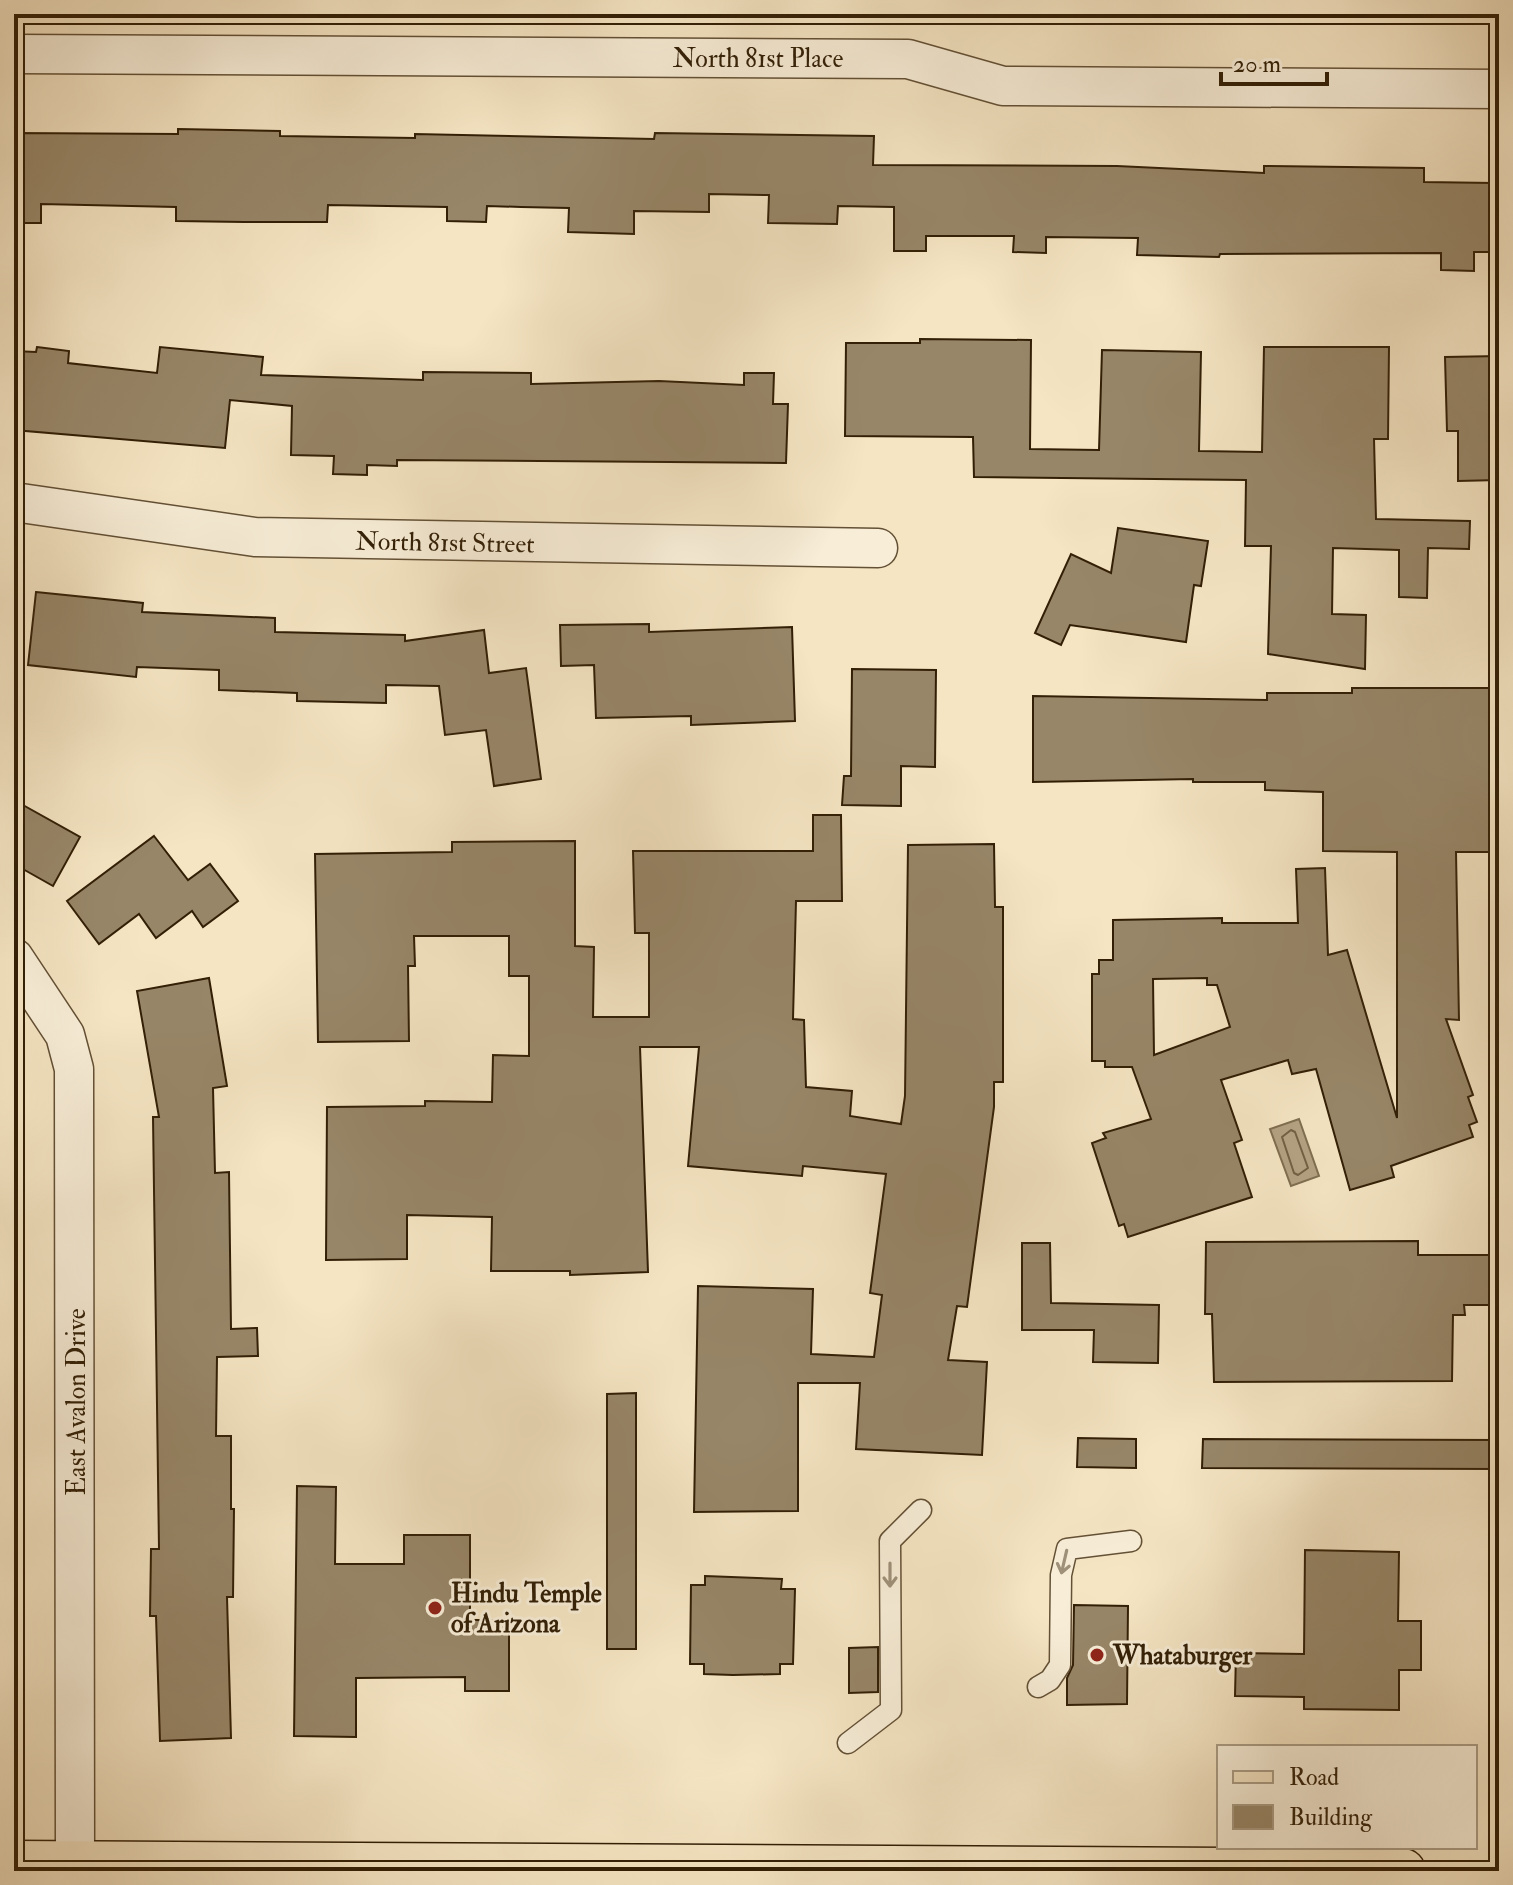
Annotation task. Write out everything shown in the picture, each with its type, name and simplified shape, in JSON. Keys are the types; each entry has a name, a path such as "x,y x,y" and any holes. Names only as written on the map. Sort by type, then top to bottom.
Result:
{"main road":[{"path":"14,1863 625,1869 1403,1871"}],"street":[{"name":"North 81st Place","path":"14,54 908,59 1003,86 1499,89"},
{"name":"North 81st Street","path":"14,502 255,537 878,548"},
{"name":"East Avalon Drive","path":"14,958 65,1035 74,1069 75,1863"}],"lane":[{"path":"848,1743 891,1710 890,1541 921,1510"},
{"path":"1038,1687 1050,1680 1060,1665 1061,1575 1067,1549 1131,1541"}],"water":[{"path":"1299,1119 1319,1176 1291,1186 1270,1129"}],"building":[{"path":"178,129 280,131 280,136 415,138 415,134 654,139 655,133 874,136 873,165 1117,166 1264,173 1264,166 1424,168 1424,182 1493,183 1492,252 1474,252 1474,271 1441,270 1441,253 1220,254 1219,257 1137,255 1138,238 1046,237 1046,253 1013,252 1014,236 926,236 926,251 894,251 894,207 838,206 837,224 768,223 769,195 709,194 709,212 634,211 634,234 568,232 569,208 487,206 486,222 447,221 447,207 328,205 327,222 244,222 176,221 176,207 41,204 41,223 14,223 14,133 178,134"},
{"path":"920,339 1031,340 1030,449 1099,450 1102,350 1201,352 1199,451 1262,452 1264,347 1389,347 1388,439 1374,439 1376,519 1470,521 1469,549 1428,548 1427,598 1399,597 1399,550 1333,548 1332,614 1366,615 1365,669 1268,654 1271,546 1245,546 1246,480 974,477 973,437 845,436 846,343 920,343"},
{"path":"37,347 69,351 68,363 157,373 160,347 263,357 261,375 423,380 423,372 531,373 531,384 659,381 744,385 744,373 774,373 773,404 788,404 786,463 397,460 397,466 367,465 367,475 333,474 334,456 291,455 292,406 230,400 225,448 14,430 14,351 36,352"},
{"path":"1499,356 1499,480 1458,481 1458,431 1447,431 1445,357"},
{"path":"1118,528 1208,541 1201,586 1194,585 1186,642 1070,625 1061,645 1035,633 1071,554 1111,573"},
{"path":"36,592 143,603 142,612 275,618 275,632 405,635 405,641 484,630 489,673 526,668 541,779 494,786 486,730 445,735 439,686 386,685 386,703 297,701 297,693 219,690 219,670 137,667 136,677 28,665"},
{"path":"649,624 649,632 792,627 795,721 691,725 691,716 596,718 594,665 561,666 560,625"},
{"path":"852,669 936,670 935,767 901,766 901,806 842,805 844,776 851,776"},
{"path":"1352,688 1499,688 1499,852 1456,852 1459,1020 1446,1019 1473,1095 1468,1097 1477,1122 1469,1125 1473,1137 1391,1166 1394,1177 1350,1190 1316,1069 1292,1074 1288,1060 1221,1080 1242,1140 1234,1143 1252,1197 1128,1237 1124,1224 1119,1226 1092,1143 1106,1138 1103,1133 1151,1119 1132,1067 1105,1067 1105,1061 1092,1061 1092,974 1099,974 1099,960 1113,960 1113,920 1222,918 1222,923 1298,923 1296,869 1325,868 1328,955 1347,950 1397,1118 1397,852 1323,851 1323,792 1265,790 1265,782 1193,782 1193,779 1033,782 1033,696 1267,700 1267,693 1352,693","holes":["1207,978 1207,985 1217,985 1230,1027 1154,1055 1153,979"]},
{"path":"14,800 80,837 53,886 14,864"},
{"path":"813,815 841,815 842,901 796,901 793,1019 804,1020 806,1087 852,1091 850,1116 901,1124 905,1096 908,845 994,844 995,907 1003,907 1003,1082 994,1082 994,1107 967,1307 957,1306 948,1360 987,1362 982,1455 856,1449 860,1383 798,1383 798,1511 694,1512 698,1286 813,1289 811,1354 874,1357 882,1295 870,1293 886,1174 803,1166 802,1176 688,1166 699,1047 640,1047 648,1272 570,1275 570,1271 491,1271 492,1217 407,1215 407,1259 326,1260 327,1107 425,1106 425,1101 492,1102 493,1055 529,1056 529,976 509,976 509,936 414,936 415,966 408,966 409,1041 318,1042 315,854 452,852 452,842 575,841 575,946 594,947 593,1017 649,1017 649,933 635,933 633,851 813,851"},
{"path":"154,836 188,880 210,864 238,901 203,927 192,911 156,938 139,914 99,944 67,901"},
{"path":"209,978 227,1086 213,1088 215,1173 229,1172 231,1329 257,1328 258,1356 217,1357 216,1436 231,1436 231,1509 234,1509 233,1597 227,1597 231,1738 160,1741 156,1616 150,1616 151,1549 159,1549 153,1117 159,1117 137,991"},
{"path":"1418,1241 1418,1255 1499,1255 1499,1305 1464,1305 1465,1315 1453,1315 1452,1381 1214,1382 1212,1314 1205,1314 1206,1242"},
{"path":"1022,1243 1050,1243 1051,1303 1159,1305 1158,1363 1093,1362 1094,1330 1022,1330"},
{"path":"636,1393 636,1649 607,1649 607,1394"},
{"path":"1078,1438 1136,1439 1136,1468 1077,1467"},
{"path":"1203,1439 1498,1440 1498,1469 1202,1468"},
{"path":"297,1486 336,1487 335,1564 404,1564 404,1535 470,1535 470,1620 509,1620 509,1691 465,1691 465,1677 356,1678 356,1737 294,1736"},
{"path":"1305,1550 1399,1552 1398,1621 1421,1621 1421,1670 1399,1670 1399,1710 1304,1709 1304,1697 1235,1696 1236,1653 1304,1654"},
{"path":"705,1576 782,1579 781,1589 795,1589 793,1664 780,1664 780,1674 733,1675 704,1674 704,1664 690,1664 691,1585 705,1585"},
{"name":"Whataburger","path":"1074,1605 1128,1606 1127,1704 1067,1705 1067,1678 1073,1665"},
{"path":"878,1647 878,1692 849,1693 849,1648"}],"place":[{"name":"Hindu Temple of Arizona","path":"435,1608"},
{"name":"Whataburger","path":"1097,1655"}]}
